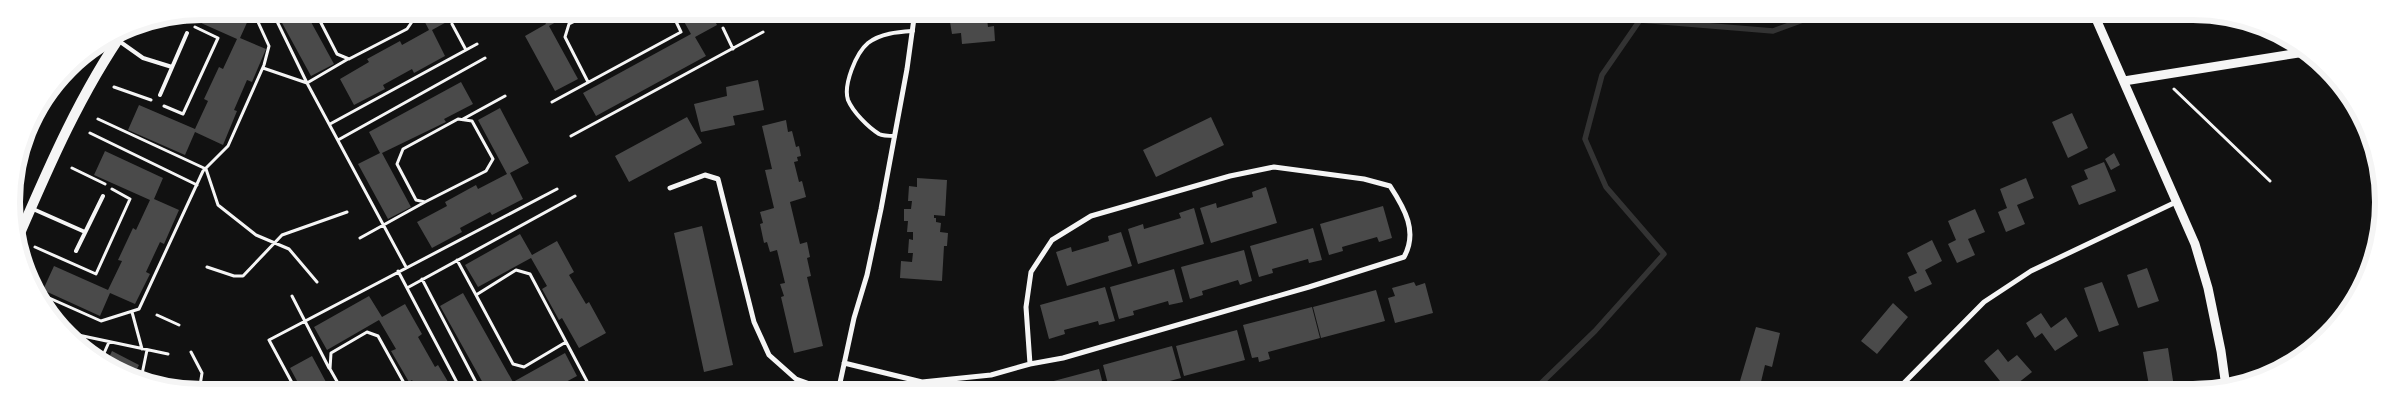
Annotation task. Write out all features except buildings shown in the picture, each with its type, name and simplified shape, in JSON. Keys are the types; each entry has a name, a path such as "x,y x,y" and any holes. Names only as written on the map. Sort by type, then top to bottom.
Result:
{"main road":[{"path":"22,228 67,132 116,42"}],"street":[{"path":"840,384 867,275 895,136 914,20"},
{"path":"2097,20 2195,244 2208,288 2225,381"},
{"path":"2124,81 2297,53"},
{"path":"844,363 922,382 991,375 1081,353 1309,287 1404,257 1411,244 1406,210 1390,186 1364,179 1274,166 1230,176 1091,216 1052,240 1031,272 1026,307 1030,364"},
{"path":"670,188 705,175 718,179 754,322 769,355 796,379 810,384"},
{"path":"1903,384 1984,302 2031,271 2176,202"}],"lane":[{"path":"895,136 881,135 856,113 847,98 850,72 856,58 868,43 892,32 913,31"},
{"path":"160,95 187,33"},
{"path":"118,41 143,58 172,67"},
{"path":"76,251 102,196"},
{"path":"31,208 85,232"}],"path":[{"path":"46,296 101,321 139,309 197,185 206,169 228,146 263,68 268,46 257,20"},
{"path":"276,20 307,83 406,267"},
{"path":"320,20 337,54 349,59"},
{"path":"263,68 307,83 407,29 413,20"},
{"path":"577,20 569,24 565,37 588,82"},
{"path":"552,102 681,32 675,20"},
{"path":"452,24 466,50"},
{"path":"723,28 733,49"},
{"path":"571,136 763,32"},
{"path":"330,124 477,44"},
{"path":"338,140 484,58"},
{"path":"2174,89 2270,181"},
{"path":"462,120 506,96"},
{"path":"98,119 206,169 218,204 256,235 289,249 318,282"},
{"path":"360,238 486,171 493,159 472,121 458,119 403,148 397,164 416,200 425,202"},
{"path":"90,133 197,185"},
{"path":"293,384 269,340 557,188"},
{"path":"407,288 575,196"},
{"path":"207,267 234,276 243,276 265,256 274,242 282,235 347,212"},
{"path":"457,260 513,364 524,366 566,342"},
{"path":"476,295 516,270 530,274 588,384"},
{"path":"398,271 458,384"},
{"path":"422,279 477,384"},
{"path":"292,296 338,384"},
{"path":"132,312 144,349 142,373"},
{"path":"157,315 179,325"},
{"path":"330,369 331,353 367,332 378,336 404,384"},
{"path":"78,335 168,354"},
{"path":"103,354 109,342"},
{"path":"191,352 202,373 200,384"}],"waterway":[{"path":"1540,384 1595,331 1664,254 1606,187 1585,139 1602,75 1640,20"},
{"path":"1640,20 1773,31 1803,20"}]}
